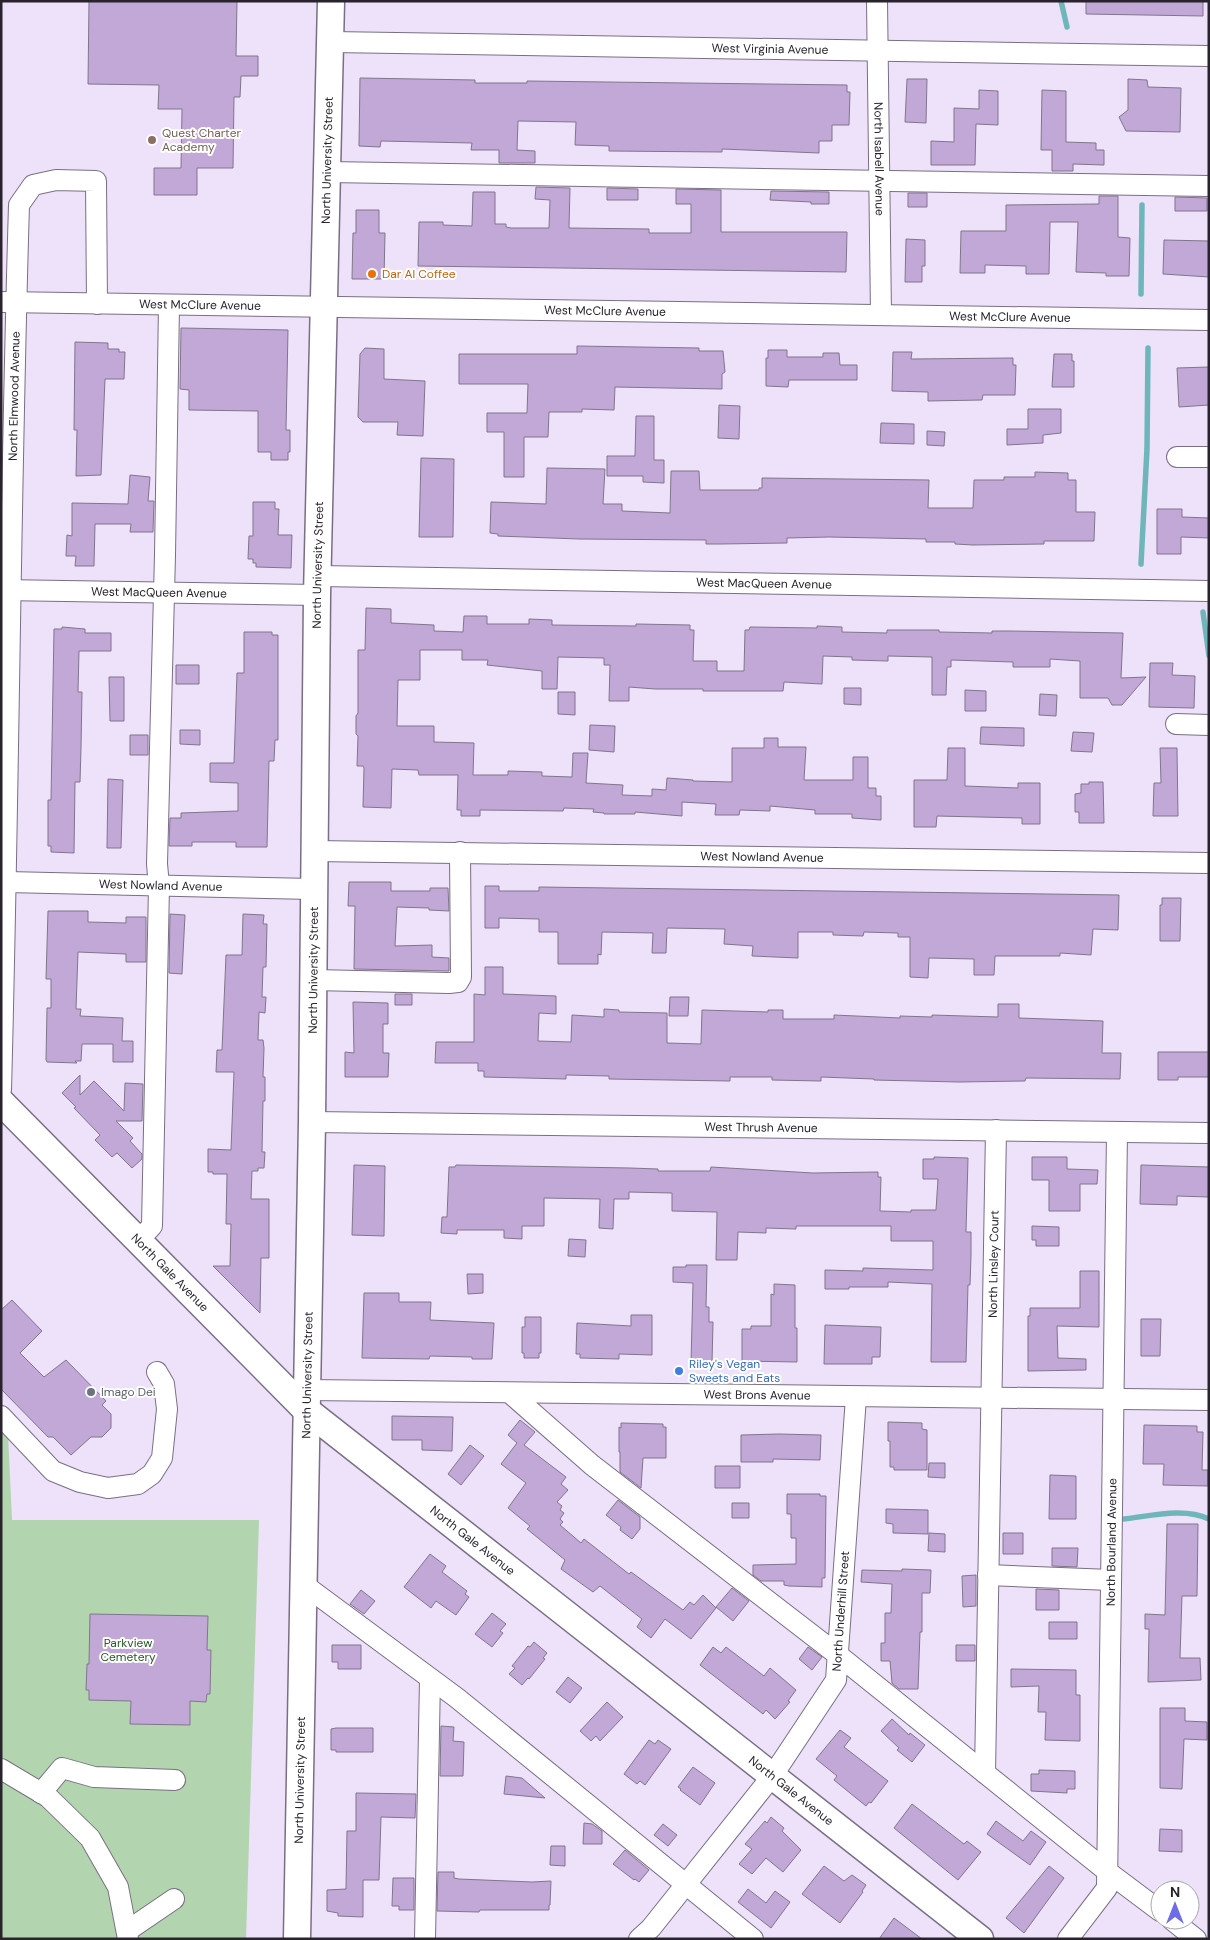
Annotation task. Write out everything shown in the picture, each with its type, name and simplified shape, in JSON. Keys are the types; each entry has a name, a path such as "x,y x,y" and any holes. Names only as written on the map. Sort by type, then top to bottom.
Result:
{"main road":[{"name":"North University Street","path":"297,1939 312,1122 318,586 332,1"},
{"name":"North Gale Avenue","path":"1,1102 138,1240 306,1400 980,1939"}],"street":[{"name":"North Isabell Avenue","path":"877,1 881,315"},
{"name":"West Virginia Avenue","path":"331,42 1209,56"},
{"path":"328,172 1209,186"},
{"name":"North Elmwood Avenue","path":"1,1090 9,302 19,205 33,186 56,180 96,181 96,304"},
{"name":"West McClure Avenue","path":"9,302 1209,320"},
{"path":"138,1240 152,1226 168,305"},
{"path":"1176,457 1209,457"},
{"name":"West MacQueen Avenue","path":"5,590 164,593 318,586 1209,591"},
{"path":"1176,724 1209,725"},
{"name":"West Nowland Avenue","path":"314,851 1209,863"},
{"path":"313,980 458,982 461,976 460,852"},
{"name":"West Nowland Avenue","path":"4,883 314,889"},
{"name":"West Thrush Avenue","path":"312,1122 1209,1133"},
{"name":"North Linsley Court","path":"985,1773 996,1130"},
{"name":"North Bourland Avenue","path":"1068,1939 1108,1888 1117,1132"},
{"path":"1,1416 53,1471 80,1482 108,1488 138,1484 152,1474 162,1458 167,1409 164,1384 157,1372"},
{"path":"510,1393 592,1465 838,1655 1108,1872 1150,1904"},
{"name":"West Brons Avenue","path":"306,1400 510,1393 1209,1400"},
{"name":"North Underhill Street","path":"639,1939 651,1928 773,1775 836,1680 856,1397"},
{"path":"988,1575 1111,1580"},
{"path":"303,1584 457,1698 753,1939"},
{"path":"425,1939 430,1679"},
{"path":"1,1768 41,1793 90,1838 118,1887 128,1935 174,1899"},
{"path":"41,1793 62,1768 94,1776 175,1780"},
{"path":"1185,1930 1196,1939"}],"green space":[{"name":"Parkview Cemetery","path":"1,1407 7,1413 12,1520 259,1520 246,1939 1,1939"}],"building":[{"path":"89,1 237,1 236,56 258,56 258,76 241,76 240,97 234,97 233,168 197,168 197,195 154,195 154,168 181,168 182,109 158,109 159,85 88,84"},
{"path":"1086,1 1203,1 1203,16 1086,14"},
{"path":"360,78 475,80 475,83 527,83 527,81 847,85 847,92 850,92 849,125 832,125 832,141 819,141 819,153 722,149 722,152 609,151 609,146 575,145 576,122 518,121 517,150 535,151 535,163 499,163 499,150 471,150 472,143 381,141 380,147 359,146"},
{"path":"907,79 927,79 926,123 905,122"},
{"path":"1128,79 1147,80 1148,87 1181,88 1180,132 1126,131 1119,117 1128,110"},
{"path":"979,90 998,91 998,125 976,124 975,165 931,165 931,141 954,142 954,108 979,109"},
{"path":"1042,90 1066,91 1066,142 1096,143 1096,150 1104,150 1104,165 1073,164 1073,171 1052,171 1052,150 1041,150"},
{"path":"536,187 570,188 569,228 649,229 649,233 691,233 691,204 676,204 676,189 721,190 721,232 847,232 846,272 418,266 419,222 443,222 443,225 472,226 473,192 495,192 495,224 506,224 506,227 511,228 549,228 550,200 535,199"},
{"path":"607,188 638,189 638,200 607,200"},
{"path":"771,191 829,192 829,204 770,200"},
{"path":"908,193 927,193 927,207 908,207"},
{"path":"1099,196 1118,196 1118,237 1130,238 1129,276 1106,276 1106,273 1076,272 1078,222 1050,222 1049,274 1026,274 1026,266 985,265 985,273 960,273 961,231 1006,231 1006,205 1099,204"},
{"path":"1175,197 1207,198 1207,211 1175,211"},
{"path":"356,210 379,210 379,233 385,233 384,279 352,279 353,233 356,233"},
{"path":"906,239 925,240 925,266 922,266 922,282 905,282"},
{"path":"1164,240 1209,241 1209,277 1163,274"},
{"path":"181,328 288,330 286,430 290,430 290,452 288,452 288,460 271,460 271,452 258,452 258,411 189,410 189,390 180,389"},
{"path":"75,342 108,343 108,349 119,349 119,352 125,352 124,379 105,379 101,475 76,476 77,430 74,430"},
{"path":"577,346 699,348 699,351 723,351 725,372 722,374 722,389 615,387 614,410 582,409 582,412 549,412 548,437 524,437 524,477 504,477 504,432 487,432 487,413 527,413 528,384 459,384 459,354 577,354"},
{"path":"365,348 384,349 384,379 425,381 423,436 397,435 398,422 363,422 358,417 360,354"},
{"path":"768,350 787,350 787,357 823,357 823,353 839,353 840,365 857,365 857,380 789,380 788,387 766,386 766,358 768,358"},
{"path":"893,352 912,352 911,359 1013,358 1013,365 1016,365 1015,395 983,395 982,400 928,401 928,392 892,391"},
{"path":"1054,354 1072,354 1072,361 1074,361 1074,387 1052,387"},
{"path":"1209,367 1209,405 1179,407 1177,368"},
{"path":"719,405 740,406 739,439 718,438"},
{"path":"1028,409 1061,409 1061,433 1043,435 1043,443 1007,445 1007,429 1028,429"},
{"path":"636,416 654,416 654,460 664,460 664,483 643,482 643,476 607,476 607,456 635,456"},
{"path":"881,423 914,424 914,444 880,443"},
{"path":"927,431 945,432 944,446 927,445"},
{"path":"421,458 454,459 453,537 419,537"},
{"path":"547,468 605,469 603,504 622,504 622,511 670,513 671,471 699,471 700,490 759,490 759,488 762,488 762,478 929,480 928,508 973,508 974,480 1004,480 1004,477 1035,477 1035,472 1068,473 1068,480 1076,480 1076,512 1095,512 1094,541 1044,541 1044,544 973,545 955,544 955,542 926,542 926,539 829,537 787,538 787,543 706,544 706,540 579,539 498,536 498,534 490,533 491,502 546,504"},
{"path":"130,475 150,477 148,501 154,501 153,532 130,532 131,524 95,524 94,566 75,566 76,556 66,556 67,535 72,536 72,503 128,504"},
{"path":"253,502 275,502 275,509 279,509 278,535 292,535 291,568 256,567 253,559 248,559 249,536 253,536"},
{"path":"1157,509 1182,509 1182,517 1209,518 1209,538 1181,537 1181,554 1157,554"},
{"path":"366,608 391,609 391,623 434,625 434,631 463,632 464,616 487,616 487,624 529,624 529,619 552,620 552,625 690,625 690,630 694,630 693,661 717,661 717,671 744,671 745,630 749,630 750,627 842,627 842,632 887,633 887,630 939,630 939,632 992,633 992,631 1011,631 1123,633 1121,678 1146,677 1122,705 1112,705 1108,698 1080,698 1080,661 1050,659 1050,667 1013,667 1013,662 951,660 951,667 947,667 946,695 932,695 932,657 888,656 888,661 852,660 852,657 823,656 822,684 784,682 783,691 703,691 703,689 629,687 629,701 609,701 610,665 604,665 604,658 558,657 557,689 542,689 542,671 487,665 488,660 462,660 462,650 420,650 420,680 398,680 397,726 434,726 434,742 474,743 473,775 508,775 508,771 542,772 542,776 572,777 573,753 588,753 586,783 623,785 622,795 652,796 652,789 666,790 667,778 732,782 732,748 764,748 764,738 778,738 778,747 806,747 804,780 853,780 853,757 868,757 868,788 876,788 876,796 881,796 881,820 852,818 852,814 815,814 815,810 770,806 770,811 740,810 739,815 715,815 716,804 682,802 682,816 635,812 635,814 604,814 593,812 594,809 564,808 563,811 480,810 480,816 461,816 461,810 457,810 458,775 419,775 418,770 392,769 391,808 363,807 364,768 363,766 357,766 358,736 356,734 356,716 358,713 358,650 365,650"},
{"path":"62,627 85,629 85,633 111,633 111,651 79,651 78,692 82,692 81,748 80,782 75,782 74,853 51,852 51,846 48,846 48,800 51,800 54,629 62,629"},
{"path":"244,632 272,632 272,635 278,635 278,740 275,740 274,761 269,761 267,847 236,847 236,842 192,842 192,846 169,846 170,818 181,818 181,813 238,811 238,783 210,782 210,763 234,763 237,673 244,673"},
{"path":"1150,663 1173,663 1172,675 1195,676 1194,708 1149,707"},
{"path":"176,665 199,665 199,684 176,684"},
{"path":"109,677 124,677 124,721 110,721"},
{"path":"844,688 861,688 861,705 844,704"},
{"path":"965,690 986,691 986,711 965,711"},
{"path":"558,692 575,692 575,715 558,714"},
{"path":"1040,694 1057,695 1056,716 1039,715"},
{"path":"590,725 615,726 614,752 589,750"},
{"path":"981,727 1024,728 1024,746 980,744"},
{"path":"180,730 200,730 200,745 180,744"},
{"path":"1073,732 1094,733 1092,752 1071,751"},
{"path":"130,735 148,735 148,755 130,755"},
{"path":"948,748 965,748 965,786 1018,788 1018,783 1040,783 1040,824 1022,824 1022,818 937,816 936,827 914,827 914,780 947,780"},
{"path":"1160,748 1177,748 1178,816 1153,816 1154,783 1161,783"},
{"path":"108,779 123,780 121,848 107,848"},
{"path":"1089,782 1103,782 1104,823 1079,823 1079,812 1075,812 1075,794 1081,793 1081,784 1089,784"},
{"path":"349,882 391,882 391,891 430,891 430,888 448,888 449,911 397,907 395,946 432,945 432,957 449,958 449,971 354,969 355,906 348,906"},
{"path":"485,886 499,886 499,891 539,891 539,887 1119,895 1118,930 1093,929 1091,955 1060,953 1060,956 995,956 994,975 974,975 974,959 929,958 928,978 910,977 910,937 898,937 898,933 864,932 863,936 833,935 833,932 798,932 798,958 752,956 753,946 724,944 725,929 667,928 666,953 652,953 653,933 602,932 601,955 598,954 598,964 558,964 558,932 539,932 539,919 499,918 499,928 485,928"},
{"path":"1162,898 1181,898 1180,941 1160,941 1160,905 1162,905"},
{"path":"48,911 88,911 88,922 126,923 126,917 146,917 146,962 126,962 126,954 78,952 76,1009 81,1009 80,1016 123,1018 122,1041 133,1041 133,1062 113,1062 113,1044 82,1044 81,1061 75,1061 77,1063 47,1062 47,1008 51,1008 51,979 46,979"},
{"path":"170,914 185,915 182,974 169,973"},
{"path":"243,914 264,915 263,924 267,924 266,967 263,967 262,997 266,997 265,1013 259,1012 258,1040 263,1040 264,1048 263,1077 265,1077 265,1101 263,1101 262,1152 265,1152 264,1168 252,1171 251,1199 269,1199 269,1258 261,1258 260,1313 213,1266 230,1266 231,1224 226,1224 227,1174 208,1172 208,1149 231,1150 234,1072 216,1072 217,1050 222,1050 226,955 242,955"},
{"path":"485,967 503,967 503,994 556,996 556,1014 539,1013 538,1041 571,1042 572,1015 604,1017 604,1009 619,1010 619,1012 667,1013 667,1043 701,1044 702,1010 768,1012 768,1010 783,1010 783,1019 834,1019 834,1015 900,1018 900,1016 932,1017 932,1015 998,1017 998,1004 1019,1004 1019,1018 1103,1021 1102,1053 1121,1053 1120,1079 1026,1078 1025,1081 959,1082 821,1077 821,1081 772,1080 772,1077 730,1077 730,1081 609,1079 609,1076 566,1075 566,1079 484,1077 484,1071 478,1071 478,1063 435,1063 436,1042 474,1042 474,994 485,995"},
{"path":"395,994 412,994 412,1005 395,1005"},
{"path":"670,997 689,997 688,1016 669,1016"},
{"path":"353,1002 388,1003 388,1024 383,1024 383,1053 389,1053 388,1077 345,1077 345,1052 354,1053"},
{"path":"1158,1052 1209,1052 1209,1077 1178,1077 1178,1080 1158,1080"},
{"path":"80,1075 80,1095 94,1081 124,1111 125,1083 143,1084 142,1121 116,1121 133,1138 130,1141 142,1154 142,1159 132,1168 117,1153 112,1157 95,1140 100,1135 62,1093"},
{"path":"934,1157 968,1158 966,1232 971,1232 971,1255 970,1285 968,1285 966,1362 931,1362 932,1284 888,1282 888,1287 825,1289 825,1270 863,1271 863,1268 933,1270 933,1241 891,1241 891,1226 796,1226 796,1229 766,1228 766,1233 738,1232 737,1260 716,1260 717,1212 672,1211 672,1193 629,1192 629,1199 614,1199 613,1229 599,1228 600,1199 544,1198 544,1226 522,1226 522,1239 504,1238 504,1230 457,1230 457,1234 441,1233 442,1217 447,1217 449,1167 455,1167 456,1165 630,1168 658,1169 658,1171 710,1171 711,1167 813,1173 878,1172 878,1177 881,1177 880,1211 911,1212 911,1210 936,1210 938,1179 923,1179 923,1159 934,1159"},
{"path":"1032,1157 1067,1157 1067,1169 1098,1170 1097,1184 1080,1184 1080,1211 1049,1211 1049,1180 1032,1180"},
{"path":"354,1165 385,1166 384,1236 352,1235"},
{"path":"1141,1165 1209,1167 1209,1197 1177,1196 1177,1205 1140,1204"},
{"path":"1032,1226 1059,1227 1059,1246 1036,1246 1036,1240 1032,1240"},
{"path":"569,1239 586,1240 585,1257 568,1256"},
{"path":"686,1265 707,1265 706,1307 709,1307 709,1322 713,1322 712,1363 691,1363 693,1283 673,1282 673,1267 686,1267"},
{"path":"1080,1271 1099,1271 1099,1327 1057,1326 1058,1358 1086,1359 1086,1370 1028,1371 1028,1316 1030,1316 1030,1308 1080,1308"},
{"path":"467,1274 483,1274 483,1293 468,1294"},
{"path":"774,1284 795,1285 797,1362 742,1361 742,1329 751,1329 751,1326 771,1326 771,1294 774,1295"},
{"path":"364,1293 399,1293 399,1302 431,1302 430,1320 494,1323 492,1359 430,1356 429,1359 362,1358"},
{"path":"12,1300 42,1331 20,1353 44,1377 66,1360 106,1401 102,1405 111,1414 111,1428 102,1437 91,1437 71,1455 53,1437 48,1437 1,1389 1,1310"},
{"path":"631,1315 652,1315 652,1355 619,1354 619,1359 580,1358 580,1354 576,1354 577,1323 631,1326"},
{"path":"525,1317 541,1317 541,1353 539,1353 539,1358 524,1358 524,1353 522,1353 522,1327 525,1327"},
{"path":"1141,1319 1161,1319 1160,1356 1141,1356"},
{"path":"825,1325 881,1327 880,1357 872,1357 872,1364 824,1364"},
{"path":"392,1416 453,1417 452,1451 422,1450 422,1440 392,1440"},
{"path":"520,1420 535,1432 524,1445 566,1477 561,1484 568,1490 557,1502 562,1506 560,1510 564,1513 560,1519 563,1522 560,1525 581,1543 584,1539 629,1574 631,1572 683,1610 690,1602 694,1605 703,1595 716,1608 691,1639 665,1619 651,1638 637,1627 642,1619 600,1586 593,1592 561,1569 565,1560 527,1529 530,1526 508,1508 526,1483 501,1464 517,1443 508,1435"},
{"path":"888,1422 922,1423 922,1429 927,1430 927,1470 894,1470 894,1467 890,1467"},
{"path":"621,1423 663,1424 663,1427 666,1427 666,1458 643,1458 641,1488 620,1472 619,1427 621,1428"},
{"path":"1144,1425 1197,1426 1197,1432 1203,1432 1202,1470 1208,1470 1208,1486 1163,1485 1164,1464 1143,1464"},
{"path":"741,1435 821,1435 820,1460 773,1459 773,1462 741,1462"},
{"path":"470,1445 484,1456 461,1485 448,1474"},
{"path":"929,1463 945,1463 945,1478 928,1477"},
{"path":"715,1466 740,1466 740,1488 715,1488"},
{"path":"1050,1475 1076,1476 1076,1519 1049,1519"},
{"path":"787,1494 820,1494 820,1496 826,1496 825,1578 822,1578 822,1587 789,1586 784,1585 784,1581 761,1581 753,1575 753,1565 796,1564 796,1538 791,1538 791,1514 787,1514"},
{"path":"618,1500 640,1517 640,1529 632,1539 620,1530 621,1527 606,1515"},
{"path":"732,1503 749,1503 749,1518 732,1518"},
{"path":"886,1509 928,1510 928,1534 893,1533 893,1524 886,1523"},
{"path":"1167,1524 1198,1524 1197,1596 1182,1596 1180,1658 1200,1658 1201,1680 1148,1682 1149,1629 1145,1629 1145,1614 1165,1615"},
{"path":"929,1533 945,1534 945,1552 928,1551"},
{"path":"1003,1533 1023,1533 1023,1554 1003,1554"},
{"path":"1052,1548 1078,1548 1077,1567 1052,1566"},
{"path":"430,1554 446,1566 442,1572 467,1591 465,1594 469,1597 456,1615 436,1601 431,1608 404,1587"},
{"path":"902,1569 931,1570 930,1593 922,1593 922,1632 920,1632 918,1689 899,1689 892,1683 890,1661 881,1661 881,1643 885,1643 885,1613 891,1613 892,1584 861,1582 862,1570 902,1571"},
{"path":"976,1575 976,1606 963,1607 962,1576"},
{"path":"732,1588 749,1601 733,1621 716,1607"},
{"path":"1036,1589 1059,1590 1059,1610 1036,1610"},
{"path":"361,1590 375,1601 364,1614 350,1604"},
{"path":"492,1613 506,1624 500,1631 503,1633 492,1647 475,1634"},
{"path":"90,1614 208,1616 207,1650 211,1650 210,1694 207,1694 206,1702 190,1701 190,1725 130,1724 131,1701 89,1700 89,1690 86,1690 87,1664 89,1664"},
{"path":"1049,1622 1077,1622 1077,1639 1049,1639"},
{"path":"534,1642 547,1653 543,1658 545,1659 522,1685 509,1674 515,1668 512,1666 528,1646 530,1647"},
{"path":"332,1645 361,1645 361,1669 338,1669 338,1662 332,1662"},
{"path":"956,1645 975,1645 975,1661 956,1661"},
{"path":"713,1647 721,1653 726,1647 764,1676 770,1668 796,1690 788,1701 790,1702 775,1719 766,1710 763,1714 700,1665"},
{"path":"808,1647 822,1657 812,1670 799,1659"},
{"path":"1011,1669 1076,1670 1076,1695 1080,1695 1080,1741 1045,1740 1046,1712 1038,1712 1039,1686 1011,1687"},
{"path":"568,1677 582,1688 570,1703 556,1692"},
{"path":"607,1702 623,1717 600,1741 596,1736 591,1741 580,1731"},
{"path":"1160,1708 1185,1708 1185,1721 1207,1722 1207,1740 1184,1739 1182,1789 1160,1788"},
{"path":"892,1719 909,1735 910,1733 925,1745 912,1762 897,1750 899,1748 881,1731"},
{"path":"441,1726 454,1727 453,1741 464,1742 463,1776 440,1776"},
{"path":"373,1728 373,1752 336,1752 336,1750 331,1750 331,1729"},
{"path":"840,1730 851,1738 844,1747 888,1781 871,1803 869,1802 866,1806 834,1780 837,1776 816,1759"},
{"path":"649,1740 655,1744 658,1740 671,1749 645,1785 640,1781 637,1784 624,1774"},
{"path":"693,1767 715,1783 700,1805 678,1787"},
{"path":"1039,1770 1075,1771 1075,1789 1067,1789 1067,1793 1031,1791 1031,1774 1039,1774"},
{"path":"506,1776 522,1778 545,1798 504,1794"},
{"path":"356,1793 416,1794 415,1818 381,1817 379,1880 363,1880 363,1917 338,1916 338,1913 327,1911 327,1890 346,1889 347,1831 356,1831"},
{"path":"912,1804 964,1844 967,1841 981,1852 958,1880 894,1828"},
{"path":"771,1817 784,1828 782,1831 801,1850 783,1872 766,1858 752,1874 739,1864 752,1849 745,1844 765,1821 767,1823"},
{"path":"996,1821 1023,1841 1031,1831 1046,1842 1030,1865 987,1834"},
{"path":"584,1823 592,1824 602,1831 602,1844 583,1844"},
{"path":"663,1824 677,1835 668,1846 654,1835"},
{"path":"1160,1829 1182,1830 1182,1852 1159,1851"},
{"path":"551,1846 565,1846 565,1866 550,1865"},
{"path":"625,1850 649,1870 639,1882 613,1864"},
{"path":"824,1866 844,1881 852,1875 866,1885 840,1923 802,1894"},
{"path":"1049,1866 1064,1878 1024,1933 1006,1918"},
{"path":"438,1872 454,1872 454,1878 459,1879 551,1881 549,1910 437,1911"},
{"path":"393,1878 414,1878 414,1910 399,1910 399,1906 392,1906"},
{"path":"748,1889 766,1903 775,1891 790,1902 771,1928 738,1902"},
{"path":"894,1918 922,1939 879,1939"}],"waterway":[{"path":"1061,1 1067,27"},
{"path":"1141,294 1142,205"},
{"path":"1141,564 1147,449 1148,348"},
{"path":"1203,612 1209,656"},
{"path":"1124,1519 1178,1513 1199,1515 1209,1519"}],"place":[{"name":"Quest Charter Academy","path":"152,140"},
{"name":"Dar Al Coffee","path":"372,274"},
{"name":"Riley's Vegan Sweets and Eats","path":"679,1371"},
{"name":"Imago Dei","path":"91,1392"}]}
